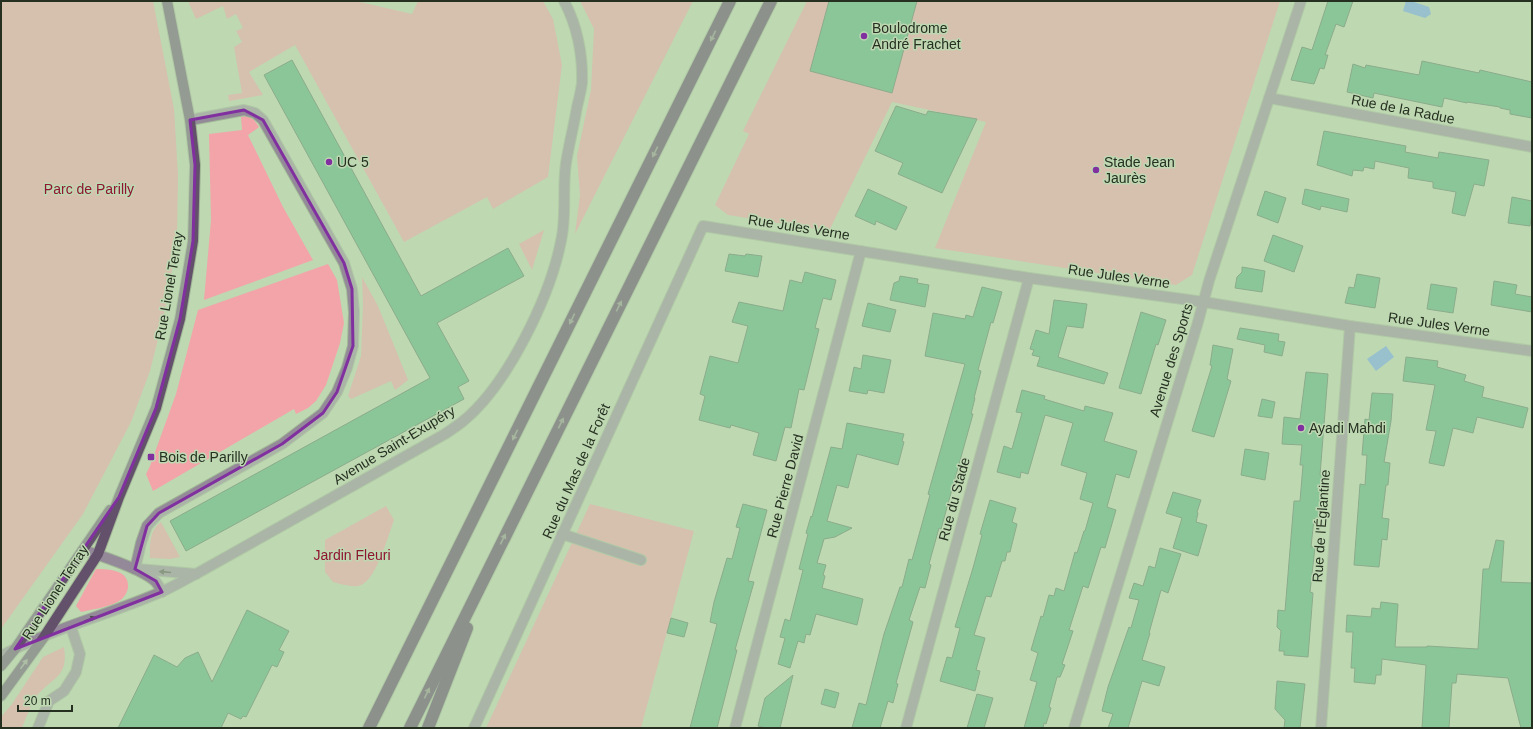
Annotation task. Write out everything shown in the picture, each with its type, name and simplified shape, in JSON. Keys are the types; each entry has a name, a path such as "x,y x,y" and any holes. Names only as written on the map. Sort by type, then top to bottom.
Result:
{"highway":[{"path":"369,728 730,1"},
{"path":"410,728 771,1"},
{"path":"428,728 494,557"}],"main road":[{"name":"Rue Lionel Terray","path":"1,696 44,637 98,554 119,497 156,408 180,319 193,241 195,165 190,120 168,1"},
{"name":"Rue Lionel Terray","path":"1,666 15,649 119,497"}],"street":[{"name":"Avenue Saint-Exupéry","path":"1,656 44,637 162,592 196,574 445,434 462,422 488,396 506,371 531,327 545,294 561,241 564,224 566,164 582,83 577,36 571,14 564,1"},
{"name":"Avenue des Sports","path":"1074,728 1212,274 1300,1"},
{"name":"Rue de la Radue","path":"1269,98 1532,147"},
{"path":"135,569 141,542 147,526 159,513 282,444 323,413 337,392 347,368 353,346 354,312 352,289 344,263 264,120 255,113 244,110 190,120"},
{"name":"Rue Jules Verne","path":"703,226 1029,278 1204,302 1350,326 1532,351"},
{"name":"Rue du Mas de la Forêt","path":"474,728 703,226"},
{"name":"Rue Pierre David","path":"735,728 861,251"},
{"name":"Rue du Stade","path":"906,728 1029,278"},
{"name":"Rue de l'Églantine","path":"1321,728 1350,326"},
{"path":"562,534 641,560"},
{"path":"83,550 98,554 135,569 156,581 162,592"},
{"path":"135,569 196,574"},
{"path":"38,728 49,702 64,691 76,672 80,654 71,627"}],"highlighted area":[{"path":"244,110 263,120 344,263 352,289 353,346 337,392 323,413 282,444 159,513 147,526 135,569 156,581 162,592 15,649 119,497 156,408 180,319 193,241 195,165 190,120"}],"green space":[{"name":"Parc de Parilly","path":"1,1 153,1 174,109 178,175 177,241 164,315 150,371 131,422 83,514 1,629"},
{"path":"188,1 356,1 412,14 418,1 543,1 553,19 562,65 548,177 493,209 487,197 404,242 295,45 249,72 263,95 229,101 228,95 242,93 234,47 242,42 236,31 243,28 236,14 227,19 223,6 196,19"},
{"path":"580,1 693,1 575,234 580,195 577,156 591,90 594,29"},
{"name":"Stade Jean Jaurès","path":"807,1 1280,1 1192,275 1176,285 935,248 986,122 892,102 829,231 728,215 715,205 749,134 743,131"},
{"path":"247,116 254,120 259,127 248,135 283,207 313,260 204,300 211,220 209,134 242,130 241,117"},
{"path":"544,230 532,270 519,244"},
{"path":"328,264 337,280 344,323 340,343 326,385 316,401 308,408 296,414 294,409 153,491 146,474 176,394 198,310"},
{"path":"362,277 378,306 408,380 395,390 391,381 351,399 348,396 361,356 363,305"},
{"path":"590,504 694,531 641,728 486,728"},
{"name":"Jardin Fleuri","path":"386,506 394,520 385,547 376,568 370,577 358,586 349,586 333,582 325,572 325,540"},
{"path":"161,522 180,557 170,559 150,558 150,543 152,534 154,529"},
{"path":"96,569 107,569 122,574 126,577 128,582 127,591 118,602 81,612 76,606"},
{"path":"64,647 65,658 64,666 61,672 36,697 22,728 1,728 1,717 12,704 43,657"}],"water":[{"path":"1406,1 1411,1 1429,7 1431,14 1425,18 1403,11"},
{"path":"1386,346 1394,357 1376,371 1367,359"}],"building":[{"name":"Boulodrome André Frachet","path":"829,1 917,1 892,93 810,71"},
{"path":"1328,1 1353,1 1344,27 1336,24 1325,55 1328,55 1324,69 1320,68 1314,84 1291,80 1302,47 1312,50"},
{"path":"292,60 421,296 508,248 524,276 437,323 469,381 458,387 464,399 186,551 170,521 430,378 264,75"},
{"path":"1422,61 1479,73 1480,70 1532,82 1532,118 1510,114 1510,110 1500,107 1467,103 1444,98 1442,107 1374,93 1373,98 1347,92 1353,64 1365,68 1366,65 1419,75"},
{"path":"896,106 926,115 928,111 977,119 942,193 898,174 903,163 875,151"},
{"path":"1324,131 1406,146 1405,152 1438,158 1439,152 1489,160 1484,186 1474,184 1465,216 1452,213 1456,192 1433,188 1433,182 1408,178 1409,168 1375,161 1374,169 1364,167 1363,171 1353,170 1352,176 1317,165"},
{"path":"868,189 907,207 896,230 876,221 875,225 855,216"},
{"path":"1305,189 1349,199 1347,212 1321,206 1320,210 1302,204"},
{"path":"1265,191 1286,198 1278,223 1257,215"},
{"path":"1512,197 1532,201 1530,226 1508,223"},
{"path":"1273,235 1303,246 1294,272 1264,261"},
{"path":"729,254 762,256 758,277 725,271"},
{"path":"1242,267 1265,271 1262,292 1235,288 1237,277 1242,272"},
{"path":"805,272 836,280 831,300 823,298 815,328 819,329 804,390 799,389 791,428 785,427 776,461 753,455 759,433 731,425 730,428 699,420 705,396 700,394 710,356 738,363 748,326 732,322 739,302 783,311 790,280 802,283"},
{"path":"1357,274 1380,278 1375,308 1345,303 1349,287 1354,288"},
{"path":"900,276 918,279 917,283 929,285 925,307 890,300 894,283 899,281"},
{"path":"1494,281 1517,285 1515,294 1532,297 1532,312 1491,305"},
{"path":"1431,284 1457,288 1453,313 1427,309"},
{"path":"982,287 1002,292 993,323 991,322 978,370 981,371 971,414 973,414 941,529 939,528 929,564 931,565 925,588 920,587 909,620 913,622 896,683 898,684 893,703 888,701 880,728 852,728 859,703 866,705 884,634 900,587 902,587 909,559 912,560 930,495 928,494 965,364 925,356 933,313 965,319 966,315 973,317"},
{"path":"1054,300 1087,304 1083,328 1067,326 1058,357 1108,373 1104,384 1037,366 1040,357 1032,355 1034,350 1030,349 1036,330 1049,334"},
{"path":"868,303 896,310 890,332 862,326"},
{"path":"1141,312 1166,320 1158,345 1156,344 1141,394 1119,388"},
{"path":"1240,328 1279,334 1278,341 1285,342 1282,356 1264,352 1265,345 1237,339"},
{"path":"1213,345 1233,349 1227,379 1231,381 1214,437 1192,431 1212,366 1210,365"},
{"path":"863,355 891,360 884,393 868,390 867,394 849,391 854,367 861,369"},
{"path":"1406,357 1438,361 1437,367 1466,375 1464,381 1484,387 1482,397 1528,408 1523,428 1477,417 1473,433 1453,428 1444,466 1429,463 1436,431 1426,430 1435,385 1403,381"},
{"path":"1306,372 1328,374 1320,475 1322,475 1319,519 1314,519 1311,547 1315,547 1310,592 1313,593 1308,657 1284,655 1284,651 1279,651 1281,631 1277,627 1278,610 1285,611 1294,501 1300,501 1303,465 1300,465 1302,445 1282,444 1284,417 1300,419"},
{"path":"1022,390 1045,396 1044,399 1084,411 1085,406 1113,413 1104,441 1137,451 1129,478 1116,474 1107,507 1116,510 1105,548 1101,547 1088,588 1083,586 1069,630 1073,631 1062,664 1065,665 1060,677 1057,677 1049,707 1051,708 1046,724 1044,723 1043,728 1024,728 1037,682 1030,680 1038,653 1031,650 1049,595 1054,596 1056,588 1064,591 1075,552 1077,553 1093,503 1080,499 1087,473 1061,465 1073,423 1045,415 1028,474 1021,472 1020,478 997,472 1004,446 1012,449 1022,413 1016,412"},
{"path":"1372,393 1393,394 1391,421 1384,462 1390,463 1382,518 1389,519 1387,540 1382,539 1379,567 1354,565 1360,484 1365,485 1367,455 1362,455 1365,419 1369,420"},
{"path":"1262,399 1275,402 1272,418 1258,416"},
{"path":"847,423 904,434 902,441 904,442 898,465 857,454 848,488 837,485 827,521 852,528 835,537 824,539 817,563 826,565 823,575 825,576 822,588 863,599 857,625 816,614 810,635 806,634 804,643 798,641 790,668 778,664 785,638 780,637 785,619 790,621 803,570 799,569 808,534 806,533 811,516 812,517 831,447 842,449"},
{"path":"1245,449 1269,453 1265,480 1241,475"},
{"path":"1173,492 1201,500 1197,512 1196,522 1207,525 1198,556 1173,548 1182,518 1166,513"},
{"path":"990,500 1016,508 1012,522 1017,524 1010,552 1007,552 1005,561 1002,561 991,597 986,596 974,635 985,638 976,670 980,671 975,691 940,681 947,657 952,658 960,628 955,627 973,568 982,535 980,534"},
{"path":"743,504 767,510 748,581 754,582 735,650 737,650 717,728 690,728 717,624 710,622 714,602 727,558 732,559 740,528 736,527"},
{"path":"1496,540 1504,541 1501,582 1532,583 1532,728 1521,728 1508,678 1457,674 1456,683 1452,683 1449,728 1422,728 1426,665 1382,659 1381,675 1376,675 1375,684 1354,682 1355,668 1351,668 1353,632 1346,632 1347,615 1371,617 1372,608 1380,609 1381,602 1398,604 1395,647 1427,646 1478,649 1483,569 1489,569"},
{"path":"1160,548 1181,554 1168,593 1161,590 1142,660 1165,667 1159,686 1142,681 1128,728 1108,728 1113,714 1102,711 1108,687 1129,627 1131,628 1139,600 1129,598 1134,583 1143,586 1149,566 1155,568"},
{"path":"247,610 289,631 279,650 284,652 277,667 272,665 246,717 243,716 241,719 228,713 221,728 118,728 154,655 177,667 185,658 198,652 212,682"},
{"path":"671,618 688,623 684,637 667,633"},
{"path":"793,675 780,728 766,728 758,726 765,698"},
{"path":"1277,681 1305,684 1300,728 1284,728 1285,720 1275,709"},
{"path":"825,689 839,693 835,708 821,704"},
{"path":"977,694 993,698 984,728 967,728"}],"place":[{"name":"Boulodrome André Frachet","path":"864,36"},
{"name":"UC 5","path":"329,162"},
{"name":"Stade Jean Jaurès","path":"1096,170"},
{"name":"Ayadi Mahdi","path":"1301,428"},
{"name":"Bois de Parilly","path":"151,457"}]}
